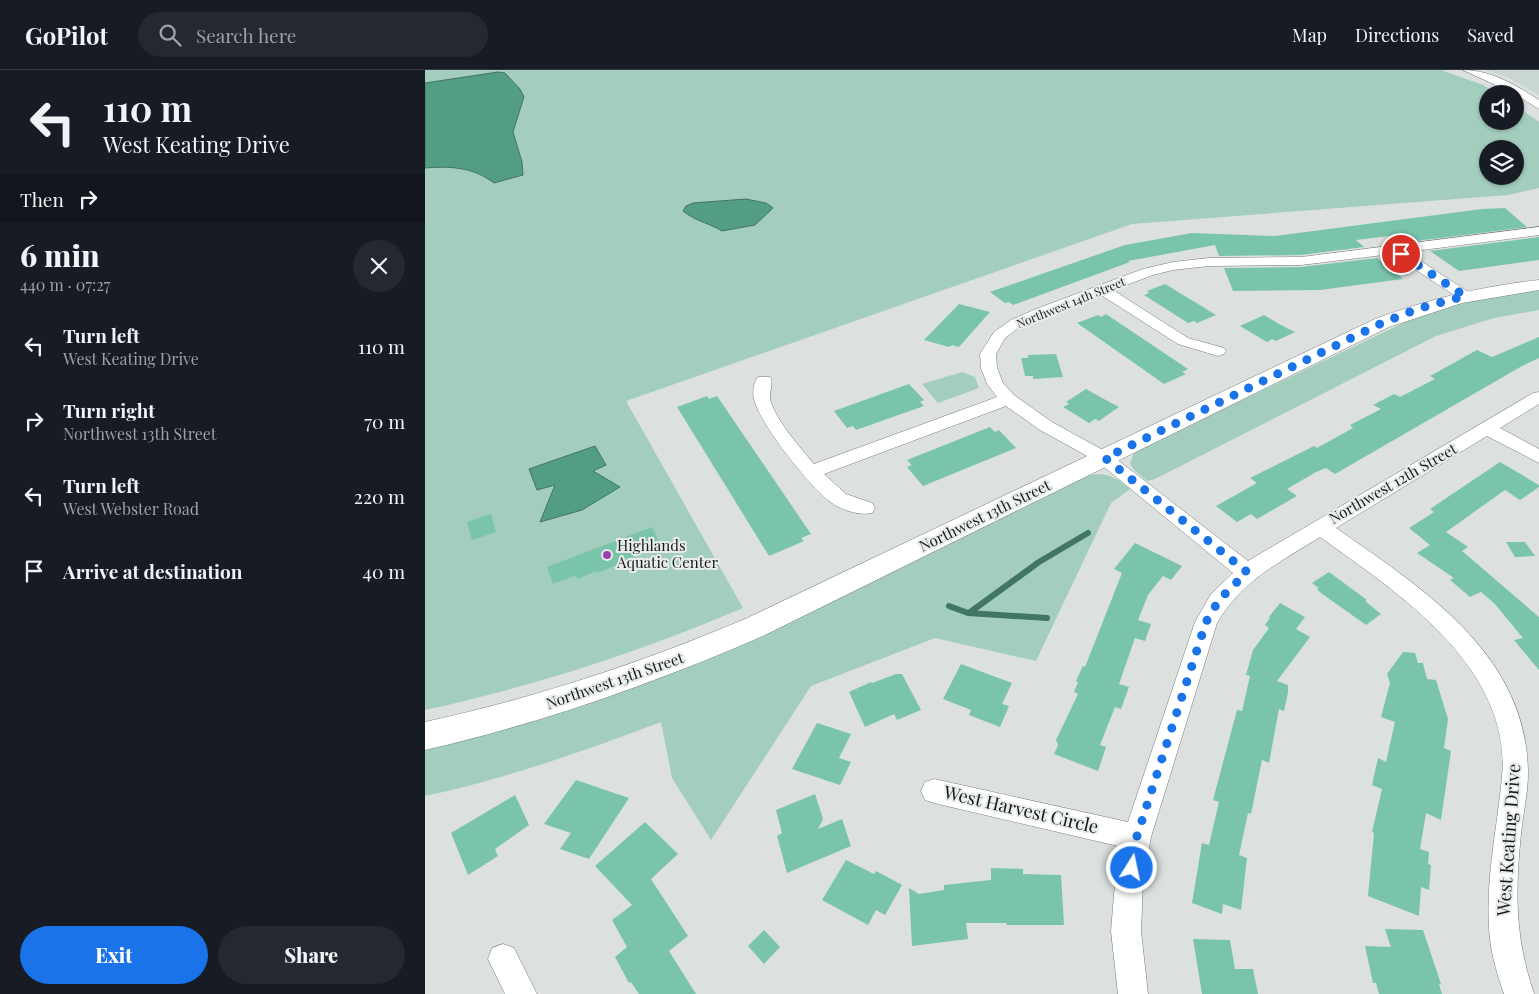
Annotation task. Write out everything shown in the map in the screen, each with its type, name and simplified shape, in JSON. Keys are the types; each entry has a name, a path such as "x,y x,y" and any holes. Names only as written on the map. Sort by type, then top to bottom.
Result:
{"main road":[{"path":"1456,70 1492,85"},
{"path":"1469,70 1510,88 1539,105"},
{"path":"1524,103 1539,113"},
{"name":"Northwest 13th Street","path":"425,736 501,718 568,699 683,658 755,627 1382,323 1417,309 1465,296 1539,285"}],"street":[{"name":"Northwest 14th Street","path":"1008,399 995,384 989,368 989,354 999,335 1041,312 1148,272 1190,263 1301,261 1539,231"},
{"path":"1394,249 1465,296"},
{"path":"1103,290 1183,341 1218,351"},
{"path":"764,380 762,397 767,412 811,472 823,487 840,500 865,508"},
{"name":"Northwest 12th Street","path":"1133,994 1126,931 1129,883 1137,836 1206,622 1219,600 1247,572 1539,397"},
{"path":"811,472 1008,399 1046,426 1105,458 1247,572"},
{"path":"1488,429 1539,457"},
{"name":"West Keating Drive","path":"1320,527 1436,614 1458,634 1481,663 1498,692 1508,722 1515,757 1515,774 1501,904 1507,957 1519,994"},
{"name":"West Harvest Circle","path":"934,791 1137,836"},
{"path":"503,959 522,994"}],"shaded area":[{"path":"425,70 1441,70 1483,85 1479,85 1479,130 1524,130 1524,111 1539,122 1539,188 1508,195 1132,224 626,401 743,608 626,653 547,679 425,710"},
{"path":"1486,70 1539,70 1539,95 1524,85"},
{"path":"498,72 505,73 520,89 524,97 513,132 522,162 523,175 494,183 478,174 461,169 425,168 425,83"},
{"path":"746,199 766,203 773,208 755,225 722,231 683,211 686,206 693,203"},
{"path":"1539,291 1539,310 1494,318 1436,336 1155,479 1147,481 1130,464 1133,455 1138,450 1403,323 1436,311 1470,302 1504,295"},
{"path":"962,372 975,377 979,388 938,403 922,384"},
{"path":"595,446 606,465 593,471 620,487 582,510 540,522 555,485 537,490 529,469"},
{"path":"1096,474 1115,478 1130,489 1111,503 1036,661 935,638 811,686 711,840 672,778 661,722 574,754 515,773 425,796 425,748 478,735 1086,476"}],"building":[{"path":"1505,208 1527,227 1416,241 1406,234 1356,240 1364,247 1301,255 1219,256 1215,245 1128,261 1130,262 1013,305 1009,302 1005,303 990,292 1125,245 1192,233 1275,236 1482,209"},
{"path":"1539,237 1539,260 1459,271 1430,251"},
{"path":"1377,258 1403,279 1320,290 1233,291 1224,268 1301,267"},
{"path":"1165,284 1216,315 1197,323 1194,321 1188,323 1144,295 1149,293 1147,291"},
{"path":"959,304 990,312 959,347 952,345 949,347 924,340"},
{"path":"1106,314 1188,369 1182,372 1186,374 1164,384 1077,323"},
{"path":"1264,315 1295,332 1276,341 1272,339 1267,342 1240,326"},
{"path":"1539,337 1539,358 1335,474 1326,468 1316,472 1287,489 1297,496 1257,519 1251,514 1237,522 1216,506 1257,483 1250,478 1314,446 1317,448 1353,428 1350,425 1381,409 1373,405 1394,394 1400,397 1435,379 1430,376 1477,350 1492,357"},
{"path":"1056,354 1063,377 1033,379 1033,376 1025,376 1021,358 1028,358 1028,355"},
{"path":"909,384 924,400 920,402 924,406 856,430 853,426 847,428 834,411"},
{"path":"1086,389 1119,407 1099,421 1095,419 1089,423 1063,407 1069,404 1066,402"},
{"path":"707,396 709,399 717,396 811,534 801,538 804,541 769,556 677,407"},
{"path":"990,427 995,432 999,430 1016,448 923,486 907,467 912,465 907,460"},
{"path":"1500,462 1539,485 1539,487 1520,500 1505,490 1446,532 1468,547 1462,551 1539,617 1539,670 1514,640 1523,638 1494,603 1481,592 1470,597 1450,580 1454,578 1417,553 1430,545 1409,528 1434,512 1430,509"},
{"path":"491,514 496,532 472,540 467,522"},
{"name":"Highlands Aquatic Center","path":"652,527 659,543 638,551 639,554 597,573 596,571 577,579 576,575 553,584 547,567"},
{"path":"1506,542 1525,542 1535,556 1515,557"},
{"path":"1135,543 1182,566 1171,580 1163,576 1148,595 1138,620 1151,624 1145,641 1135,638 1119,684 1129,687 1121,709 1115,707 1100,745 1106,747 1098,771 1054,754 1058,745 1056,740 1078,694 1074,692 1078,682 1076,681 1083,666 1085,667 1122,573 1114,569"},
{"path":"1329,572 1367,600 1365,601 1381,614 1366,625 1321,593 1317,589 1319,588 1312,583"},
{"path":"1280,603 1305,617 1296,629 1310,637 1277,681 1288,685 1288,692 1284,711 1279,709 1269,763 1262,760 1251,814 1248,813 1239,855 1247,858 1241,910 1223,904 1222,914 1192,903 1202,843 1209,845 1219,802 1213,800 1237,710 1242,711 1250,676 1246,675 1253,650 1269,628 1265,625"},
{"path":"1403,652 1415,653 1418,663 1423,663 1427,679 1436,680 1448,719 1444,748 1451,751 1441,820 1426,813 1420,849 1429,852 1428,864 1431,865 1429,890 1421,887 1419,916 1368,896 1374,833 1372,832 1382,789 1372,785 1378,758 1386,762 1395,722 1381,717 1390,683 1387,674"},
{"path":"961,664 1012,683 1002,704 1009,706 1000,727 969,715 971,710 943,699"},
{"path":"896,674 902,674 921,710 897,720 894,714 865,727 849,692"},
{"path":"817,723 851,734 839,758 851,762 840,785 792,769"},
{"path":"576,780 629,798 589,859 560,849 571,833 544,824"},
{"path":"815,794 823,819 818,829 842,819 851,846 787,873 777,836 782,833 776,810"},
{"path":"515,795 529,825 495,849 498,856 468,875 451,833"},
{"path":"645,822 678,854 651,879 688,936 669,951 696,994 639,994 631,982 629,983 615,957 627,947 612,920 632,905 595,866"},
{"path":"846,860 874,874 876,871 902,885 885,915 876,910 868,925 822,900"},
{"path":"991,868 1023,869 1023,874 1061,875 1064,925 966,923 968,939 912,946 909,888 919,894 944,890 944,885 991,880"},
{"path":"1385,929 1423,930 1441,984 1439,984 1442,994 1379,994 1376,983 1373,983 1365,946 1391,947"},
{"path":"764,930 780,947 764,964 748,946"},
{"path":"1193,939 1230,940 1235,969 1253,969 1258,994 1202,994"}],"waterway":[{"path":"969,613 1039,562 1088,533"},
{"path":"949,606 968,613 1047,618"}],"place":[{"name":"Highlands Aquatic Center","path":"607,555"}],"route":[{"path":"1132,868 1137,836 1206,622 1219,600 1247,572 1105,458 1382,323 1417,309 1465,296 1401,254"}]}
